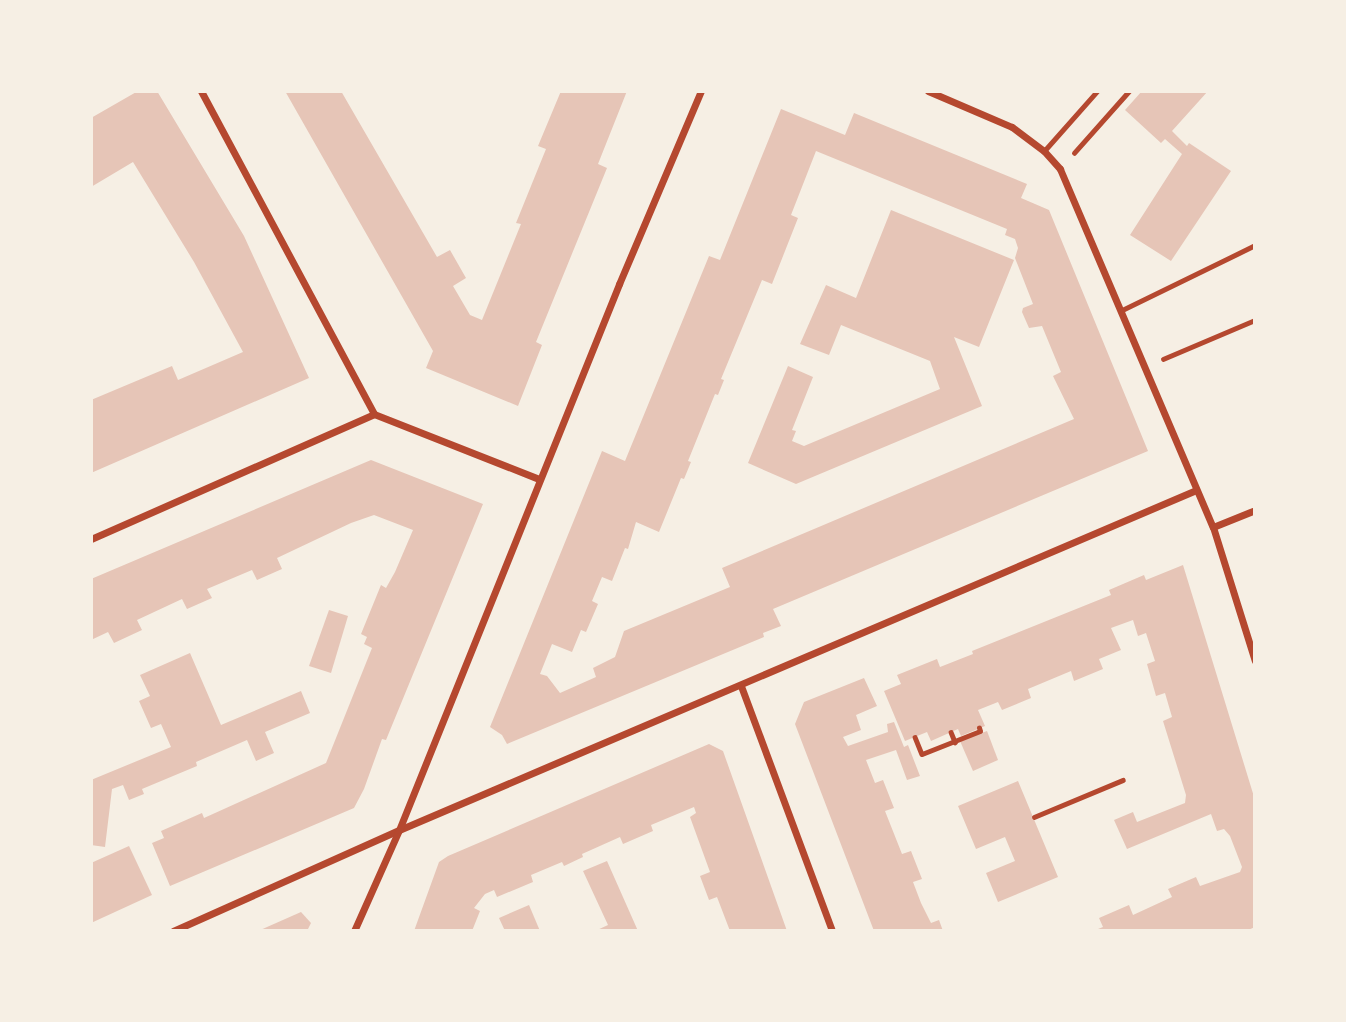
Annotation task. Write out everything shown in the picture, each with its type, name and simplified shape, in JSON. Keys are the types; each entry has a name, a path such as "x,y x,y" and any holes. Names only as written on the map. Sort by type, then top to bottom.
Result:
{"street":[{"path":"201,91 374,414 539,479"},
{"path":"354,931 399,830 539,479 701,91"},
{"path":"928,91 1012,127 1044,151 1060,169 1213,527 1255,662"},
{"path":"91,539 374,414"},
{"path":"173,931 399,830 1196,490"},
{"path":"1213,527 1255,510"},
{"path":"741,686 832,931"}],"lane":[{"path":"1044,151 1097,91"},
{"path":"1122,310 1255,245"}],"path":[{"path":"1060,169 1129,91"},
{"path":"1146,367 1255,320"},
{"path":"915,737 922,754 980,731 979,729"},
{"path":"951,732 956,741"},
{"path":"1034,817 1123,780"}],"building":[{"path":"138,91 157,91 244,236 309,378 91,473 91,400 172,366 178,380 243,352 194,262 133,162 91,187 91,118"},
{"path":"285,91 341,91 437,257 450,250 466,278 453,286 470,315 482,320 521,224 516,223 546,149 538,146 561,91 627,91 598,164 607,168 536,342 542,345 518,406 426,368 433,351"},
{"path":"1142,91 1208,91 1172,131 1187,146 1189,143 1231,171 1171,261 1130,235 1182,154 1165,139 1161,143 1125,110"},
{"path":"781,109 845,135 854,113 1027,184 1021,198 1049,210 1148,451 773,609 781,626 763,633 764,637 507,744 502,735 490,727 602,451 625,461 709,256 720,260","holes":["816,151 1007,229 1005,235 1015,239 1018,248 1015,258 1033,304 1023,308 1022,312 1029,328 1042,326 1061,372 1053,376 1074,419 722,568 730,587 624,631 615,657 593,668 596,677 560,693 547,676 540,674 552,644 572,652 581,630 586,632 598,604 592,601 602,577 612,581 625,548 628,549 636,522 659,532 681,478 684,479 691,462 688,461 715,394 718,395 724,380 721,379 762,280 772,284 798,218 791,215"]},
{"path":"891,210 1014,260 979,347 954,337 982,406 796,484 748,463 788,366 813,377 792,430 796,431 792,441 804,446 940,389 930,361 841,325 829,355 800,344 826,285 856,298"},
{"path":"371,460 483,504 386,740 382,739 364,789 354,808 170,886 152,843 164,838 161,831 202,813 204,818 326,763 372,648 364,644 367,637 361,634 381,585 386,588 413,530 374,515 351,523 277,558 282,569 257,580 252,570 207,589 212,598 187,609 182,599 137,620 142,630 114,643 108,632 91,640 91,579"},
{"path":"1183,565 1255,800 1255,927 1246,931 1093,931 1103,927 1099,918 1129,905 1133,915 1172,897 1168,889 1196,877 1200,886 1240,872 1242,867 1230,836 1224,829 1217,831 1211,814 1127,849 1114,820 1133,812 1137,822 1185,803 1186,795 1163,721 1172,717 1165,693 1156,696 1147,664 1155,661 1146,633 1138,636 1133,620 1111,628 1121,650 1099,659 1103,669 1074,681 1071,671 1028,689 1031,698 1002,710 998,702 978,710 985,726 961,736 958,729 931,741 927,732 905,741 884,691 901,684 897,675 937,659 940,667 973,654 972,651 1111,595 1109,590 1144,575 1146,580"},
{"path":"329,610 348,616 331,673 309,666"},
{"path":"190,653 221,725 301,691 310,713 265,732 274,753 256,761 247,740 196,762 197,766 142,789 144,794 129,800 123,785 112,789 105,847 91,845 91,780 171,747 161,724 151,728 139,701 150,696 140,675"},
{"path":"864,678 877,706 856,715 861,730 843,737 848,746 888,732 887,724 894,722 904,747 908,745 920,776 907,780 896,750 866,760 875,783 883,780 894,808 885,811 902,854 911,851 922,879 913,882 921,903 931,923 939,920 943,931 874,931 795,724 804,702"},
{"path":"987,731 998,760 973,771 960,741"},
{"path":"709,744 723,751 787,931 730,931 717,897 709,900 700,876 710,872 690,817 696,813 694,807 651,825 653,831 623,844 620,837 582,854 583,857 564,866 562,862 531,875 533,882 497,897 494,890 485,894 474,908 480,911 472,931 414,931 439,862 448,856"},
{"path":"1018,781 1058,877 998,902 986,873 1015,861 1005,837 976,849 958,806"},
{"path":"129,846 152,895 91,923 91,863"},
{"path":"607,861 638,931 595,931 608,925 583,871"},
{"path":"529,905 540,931 505,931 499,918"},
{"path":"301,912 311,923 307,931 258,931"}]}
